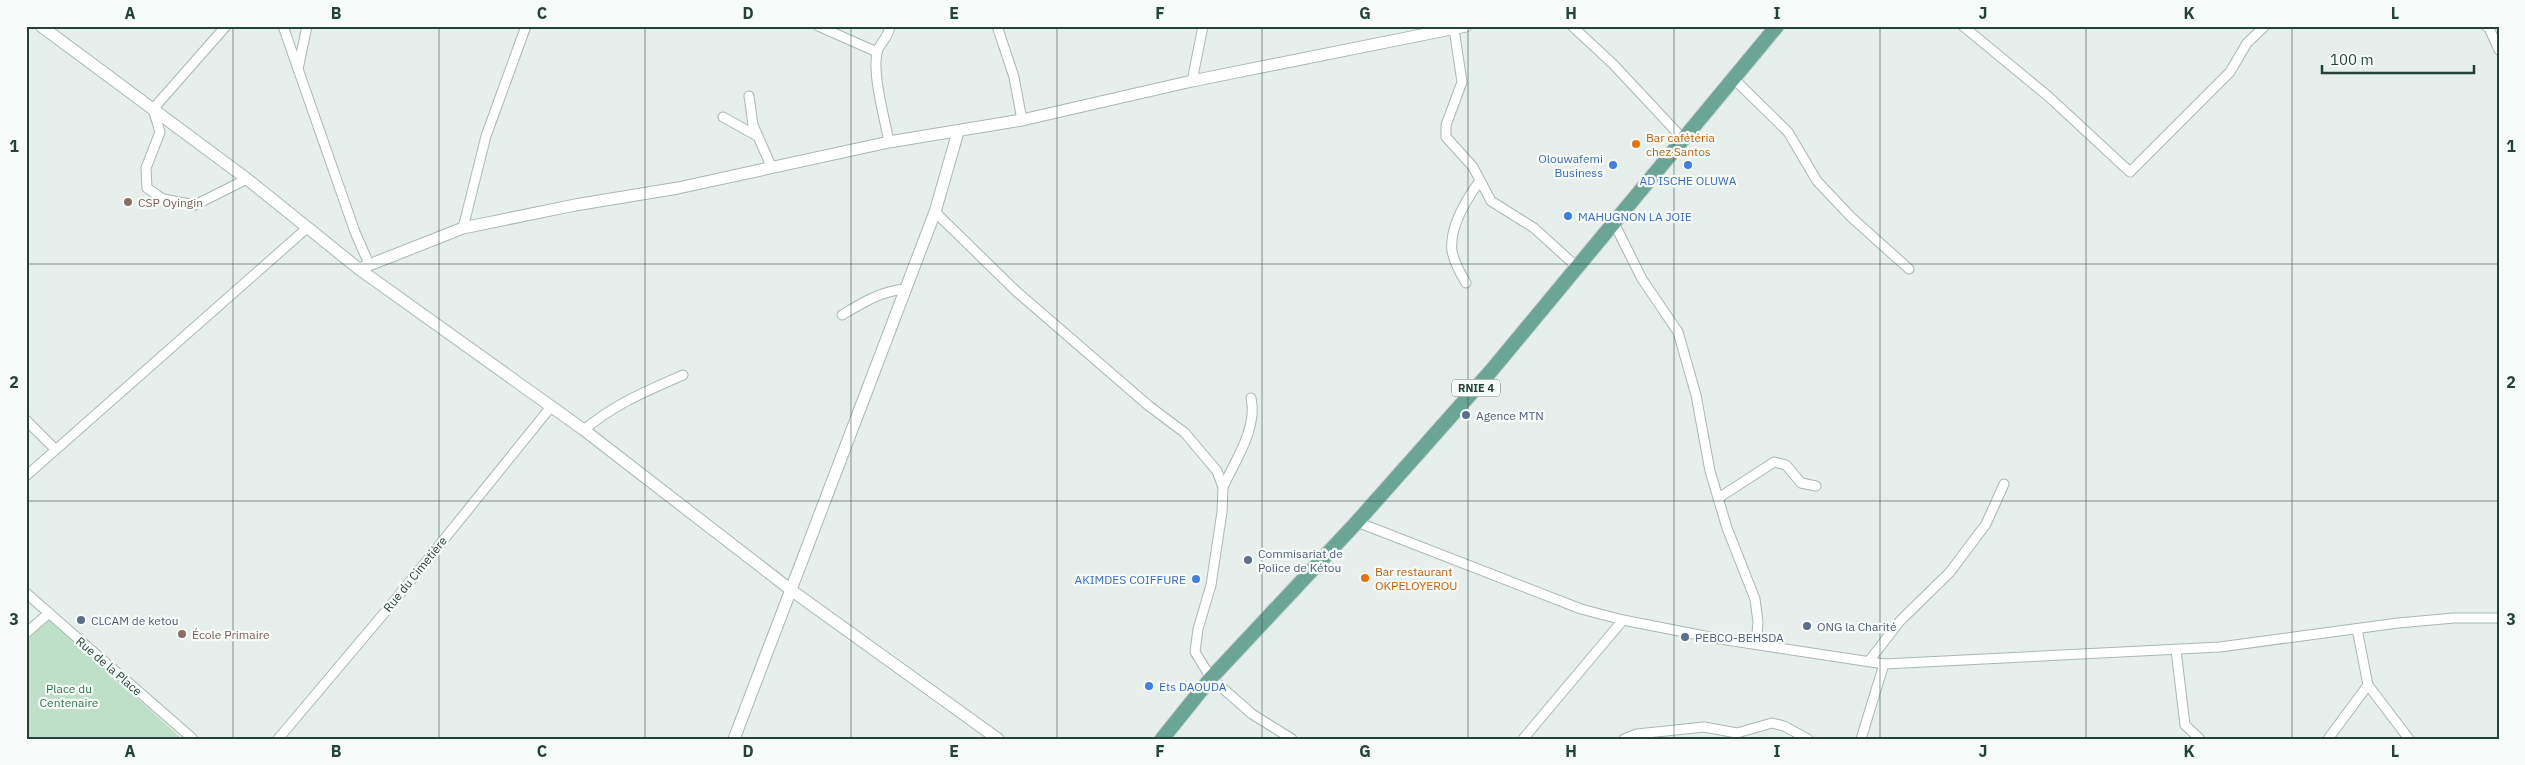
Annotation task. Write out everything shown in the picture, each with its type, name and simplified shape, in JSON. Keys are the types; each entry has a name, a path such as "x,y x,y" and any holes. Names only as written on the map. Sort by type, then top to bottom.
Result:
{"main road":[{"name":"RNIE 4","path":"1162,739 1211,678 1357,522 1491,370 1613,221 1735,80 1777,26"}],"street":[{"path":"153,109 226,26"},
{"path":"284,26 355,232 364,267"},
{"path":"298,69 307,26"},
{"path":"463,228 486,136 526,26"},
{"path":"818,26 877,52"},
{"path":"889,142 878,81 877,52 888,37 890,26"},
{"path":"997,26 1014,76 1022,120"},
{"path":"1192,81 1203,26"},
{"path":"364,267 463,228 575,205 678,188 771,166 889,142 1022,120 1192,81 1466,26"},
{"path":"1572,26 1613,64 1684,140"},
{"path":"1963,26 2049,97 2130,172 2230,72 2247,43 2264,26"},
{"path":"2486,26 2499,50"},
{"path":"46,28 247,179 307,228 364,267 550,408 584,430 791,590 998,739"},
{"path":"1454,29 1462,82 1446,125 1446,137 1473,167 1479,182 1491,201 1534,228 1576,266"},
{"path":"1735,80 1788,132 1817,181 1851,217 1909,269"},
{"path":"749,96 752,120 771,166"},
{"path":"153,109 160,132 146,168 147,188 163,199 195,204 247,179"},
{"path":"723,117 759,137"},
{"path":"734,739 935,212 958,132"},
{"path":"1466,283 1456,265 1452,249 1454,229 1470,195 1479,182"},
{"path":"935,212 1017,292 1149,406 1185,433 1217,471 1223,487 1222,512 1211,585 1198,629 1195,652 1211,678 1252,714 1292,739"},
{"path":"1613,221 1642,279 1678,332 1696,395 1710,471 1720,497 1727,528 1755,599 1758,622 1756,644"},
{"path":"26,476 307,228"},
{"path":"842,315 870,298 893,290 905,289"},
{"path":"584,430 604,412 632,397 683,375"},
{"path":"1223,487 1248,435 1253,407 1251,398"},
{"name":"Rue du Cimetière","path":"278,739 391,605 550,408"},
{"path":"26,420 55,449"},
{"path":"1720,497 1774,462 1786,464 1801,483 1816,486"},
{"path":"1869,662 1900,621 1937,587 1986,524 2004,484"},
{"path":"1357,522 1580,609 1623,620 1756,644 1884,664 2220,647 2454,618 2499,618"},
{"name":"Rue de la Place","path":"26,593 193,739"},
{"path":"26,633 49,613"},
{"path":"1523,739 1623,620"},
{"path":"2357,629 2368,685 2409,739"},
{"path":"2176,650 2185,725 2200,739"},
{"path":"1861,739 1884,664"},
{"path":"2328,739 2368,685"},
{"path":"1624,739 1637,734 1704,727 1737,733 1772,723 1784,726 1808,739"}],"green space":[{"name":"Place du Centenaire","path":"49,618 182,739 26,739 26,641"}],"place":[{"name":"Bar cafétéria chez Santos","path":"1636,144"},
{"name":"Olouwafemi Business","path":"1613,165"},
{"name":"AD ISCHE OLUWA","path":"1688,165"},
{"name":"CSP Oyingin","path":"128,202"},
{"name":"MAHUGNON LA JOIE","path":"1568,216"},
{"name":"Agence MTN","path":"1466,415"},
{"name":"Commisariat de Police de Kétou","path":"1248,560"},
{"name":"Bar restaurant OKPELOYEROU","path":"1365,578"},
{"name":"AKIMDES COIFFURE","path":"1196,579"},
{"name":"CLCAM de ketou","path":"81,620"},
{"name":"ONG la Charité","path":"1807,626"},
{"name":"École Primaire","path":"182,634"},
{"name":"PEBCO-BEHSDA","path":"1685,637"},
{"name":"Ets DAOUDA","path":"1149,686"}]}
